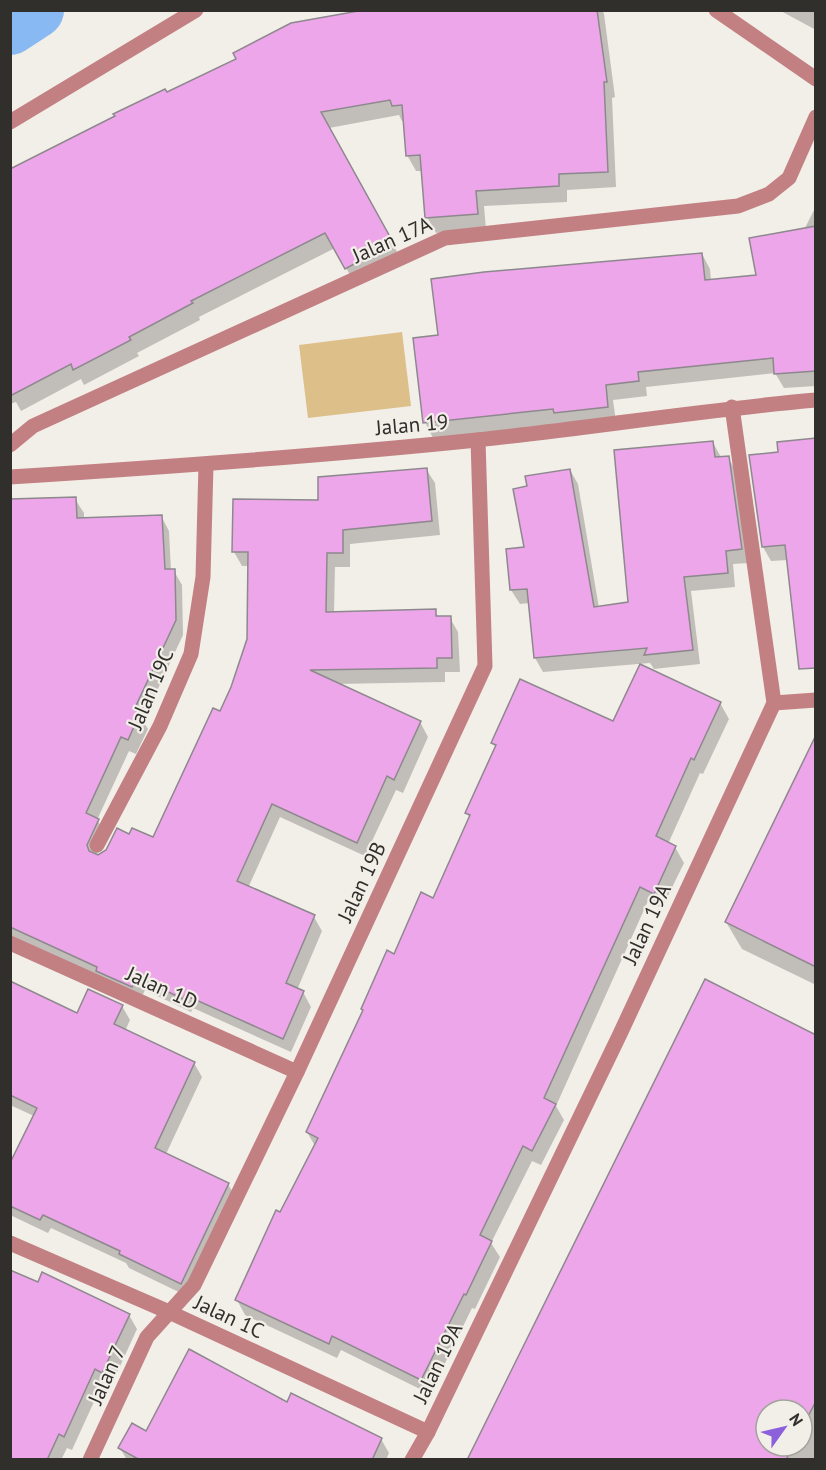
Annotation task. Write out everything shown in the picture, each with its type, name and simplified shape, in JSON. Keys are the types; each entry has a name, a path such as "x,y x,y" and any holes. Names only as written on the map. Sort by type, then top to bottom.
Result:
{"street":[{"path":"10,122 196,10"},
{"path":"717,10 816,79"},
{"name":"Jalan 17A","path":"10,445 33,426 444,238 738,206 769,194 789,178 816,117"},
{"name":"Jalan 19","path":"10,477 206,465 478,440 732,407 816,400"},
{"path":"732,407 774,703 816,700"},
{"name":"Jalan 19B","path":"169,1312 194,1285 297,1072 485,666 478,440"},
{"name":"Jalan 19C","path":"97,845 160,726 191,654 202,577 206,465"},
{"name":"Jalan 19A","path":"412,1460 428,1432 615,1044 774,703"},
{"name":"Jalan 1D","path":"10,943 297,1072"},
{"name":"Jalan 1C","path":"10,1243 169,1312 428,1432"},
{"name":"Jalan 7","path":"90,1460 147,1337 169,1312"}],"shaded area":[{"path":"402,332 411,406 308,418 299,345"}],"building":[{"path":"364,10 597,10 607,82 604,82 608,172 559,174 559,186 476,191 478,214 425,218 420,155 406,156 402,105 392,106 390,100 321,112 389,235 389,245 345,269 325,233 191,301 193,303 129,337 131,340 73,370 71,364 10,396 10,169 115,116 113,114 165,89 167,92 236,59 233,53 291,23"},
{"path":"816,226 816,371 774,374 773,358 638,372 639,381 606,385 608,407 554,413 553,409 423,423 413,338 438,335 431,279 484,272 702,253 705,280 756,275 749,238"},
{"path":"816,438 816,668 799,669 785,545 762,547 749,455 778,452 777,442"},
{"path":"713,441 715,457 729,456 742,549 726,551 728,573 684,577 693,650 644,655 647,648 534,658 527,589 510,590 506,549 524,547 513,489 527,486 525,476 570,469 594,607 628,602 614,450"},
{"path":"427,468 432,521 343,530 343,553 327,553 326,612 436,609 436,616 451,616 452,658 437,658 437,668 310,670 421,721 394,780 387,776 357,843 272,804 237,881 315,915 286,983 304,991 283,1039 185,995 183,999 137,977 132,987 96,971 97,967 10,927 10,499 76,497 77,518 162,515 165,569 175,569 176,620 134,710 140,713 128,740 121,737 86,813 99,819 87,845 89,851 98,855 106,850 117,828 129,834 132,828 153,837 213,708 220,711 231,687 247,639 248,552 232,552 233,499 318,500 318,477"},
{"path":"640,664 721,702 694,760 691,758 656,836 676,846 654,894 640,887 544,1098 556,1104 532,1151 523,1146 480,1235 492,1241 421,1380 332,1336 329,1344 235,1300 276,1210 280,1212 318,1138 306,1132 363,1010 361,1009 387,950 394,954 421,892 433,898 470,815 465,813 496,745 491,743 520,679 613,721"},
{"path":"816,735 816,967 725,922"},
{"path":"705,979 816,1035 816,1401 814,1405 814,1398 754,1398 754,1458 787,1458 786,1460 467,1460"},
{"path":"10,981 77,1013 88,989 123,1005 114,1024 195,1062 155,1148 229,1183 181,1284 119,1254 120,1251 43,1215 40,1220 10,1206 10,1163 37,1108 10,1095"},
{"path":"10,1270 38,1282 42,1272 130,1314 102,1373 95,1369 64,1437 59,1434 47,1460 10,1460"},
{"path":"189,1349 287,1402 291,1393 382,1438 372,1460 140,1460 118,1448 132,1423 146,1431"}],"waterway":[{"path":"10,27 36,10"}]}
